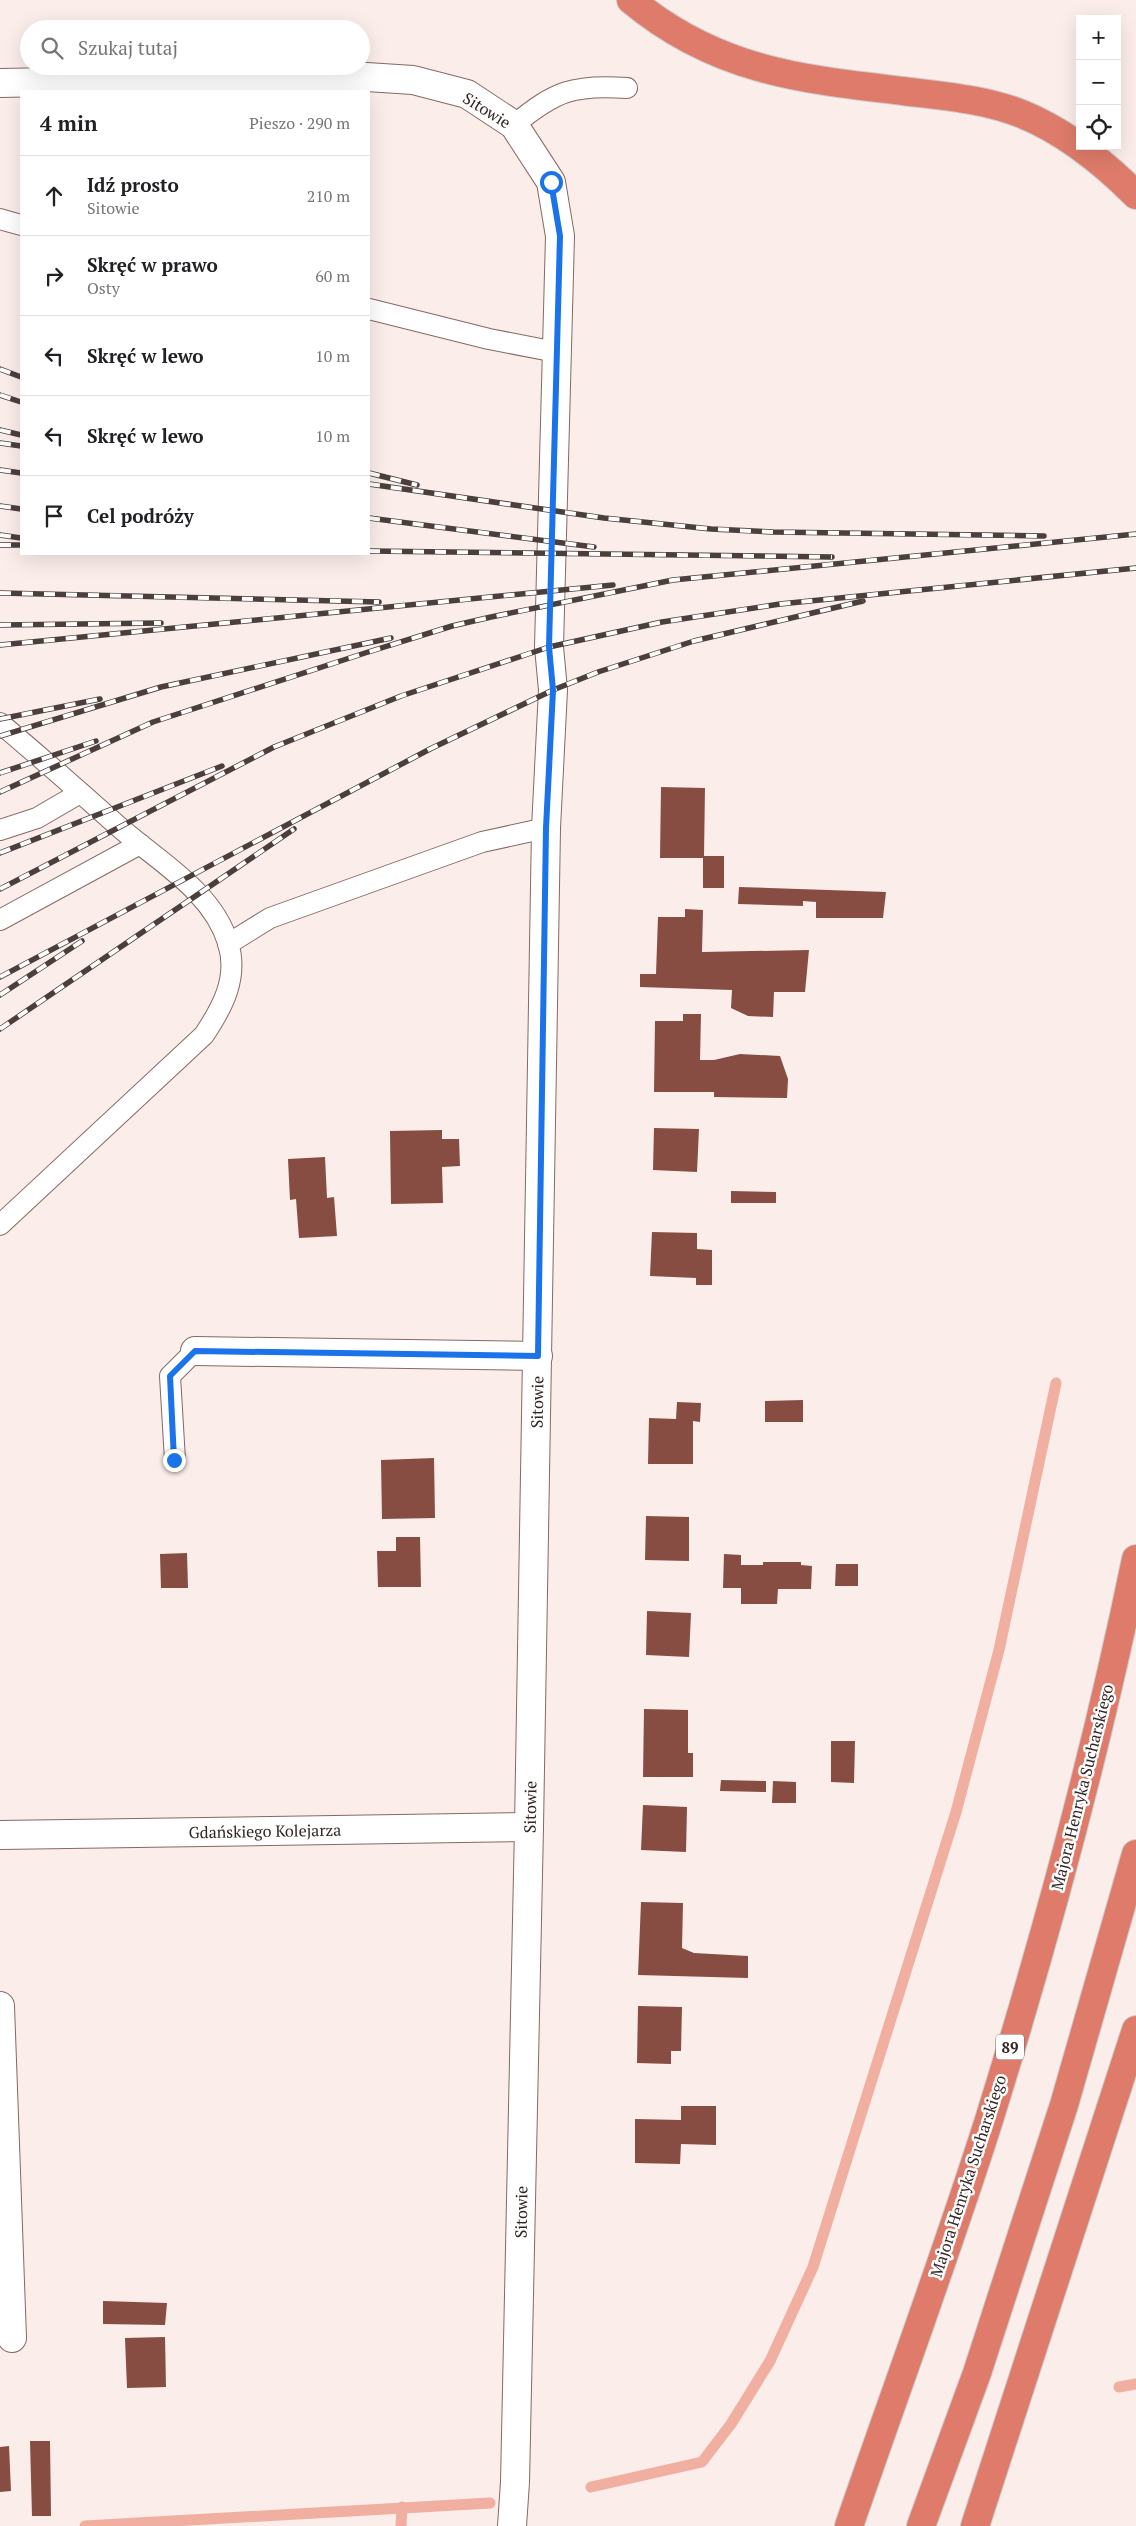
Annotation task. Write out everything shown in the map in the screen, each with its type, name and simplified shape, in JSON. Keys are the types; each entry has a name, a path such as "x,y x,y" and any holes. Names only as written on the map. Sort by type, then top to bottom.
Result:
{"highway":[{"path":"631,0 653,18 691,41 725,57 763,70 812,80 982,102 1022,114 1070,140 1107,166 1136,195"},
{"name":"Majora Henryka Sucharskiego","path":"849,2526 988,2124 1061,1872 1096,1740 1136,1559"},
{"path":"921,2526 977,2373 1064,2104 1136,1854"},
{"path":"975,2526 1136,2030"}],"street":[{"name":"Sitowie","path":"0,83 350,76 413,80 467,94 514,125 551,182 560,236 549,647 553,690 546,828 529,1827 515,2482 512,2526"},
{"path":"195,1351 538,1356"},
{"name":"Gdańskiego Kolejarza","path":"0,1835 529,1827"},
{"path":"0,2006 12,2338"}],"lane":[{"path":"514,125 536,107 560,94 579,87 627,88"},
{"path":"0,219 20,224"},
{"path":"370,310 489,339 556,352"},
{"path":"0,724 140,844 212,909 228,944 231,978 222,1008 204,1035 0,1224"},
{"path":"0,830 37,818 80,793"},
{"path":"228,944 270,918 482,842 546,828"},
{"path":"0,920 140,844"},
{"path":"174,1460 170,1376 195,1351"}],"building":[{"path":"661,787 705,788 704,856 724,856 724,888 703,888 703,858 660,858"},
{"path":"739,887 886,892 883,918 816,918 816,902 803,901 803,906 738,904"},
{"path":"685,909 703,910 702,952 809,950 805,992 774,992 773,1017 748,1016 731,1008 732,990 640,987 640,974 656,974 658,917 685,917"},
{"path":"683,1014 701,1014 700,1060 714,1060 740,1054 780,1056 788,1079 787,1098 714,1097 714,1092 654,1092 655,1021 683,1021"},
{"path":"654,1128 699,1129 697,1172 653,1170"},
{"path":"442,1130 442,1139 459,1139 460,1166 442,1167 443,1203 391,1204 390,1131"},
{"path":"325,1157 327,1198 334,1197 337,1236 299,1238 296,1199 290,1200 288,1159"},
{"path":"731,1191 776,1192 776,1203 731,1203"},
{"path":"652,1232 697,1233 697,1249 712,1250 712,1285 696,1285 696,1278 650,1276"},
{"path":"803,1400 803,1422 765,1422 765,1401"},
{"path":"677,1402 701,1403 700,1422 693,1421 693,1464 648,1464 649,1418 676,1419"},
{"path":"434,1458 435,1518 382,1519 381,1460"},
{"path":"646,1516 689,1517 689,1561 645,1560"},
{"path":"396,1537 420,1537 421,1587 378,1587 377,1551 396,1551"},
{"path":"187,1553 188,1588 161,1588 160,1554"},
{"path":"724,1554 741,1555 741,1565 763,1565 763,1562 801,1562 801,1565 812,1566 811,1589 778,1589 777,1604 741,1604 741,1588 723,1588"},
{"path":"836,1564 858,1564 858,1586 835,1586"},
{"path":"647,1611 691,1613 689,1657 646,1655"},
{"path":"644,1709 688,1710 688,1753 693,1753 693,1777 643,1777"},
{"path":"831,1741 855,1741 854,1783 831,1782"},
{"path":"721,1780 766,1781 766,1792 720,1791"},
{"path":"773,1781 796,1782 796,1803 772,1803"},
{"path":"643,1805 687,1807 686,1852 641,1850"},
{"path":"641,1902 683,1903 682,1948 694,1953 748,1956 748,1978 638,1975"},
{"path":"638,2006 682,2007 681,2051 671,2051 671,2064 637,2063"},
{"path":"681,2106 716,2106 716,2145 681,2144 680,2164 635,2163 635,2119 681,2120"},
{"path":"103,2301 167,2303 165,2325 103,2324"},
{"path":"165,2337 166,2387 127,2388 125,2338"},
{"path":"30,2441 50,2441 51,2516 32,2516"},
{"path":"9,2446 11,2491 0,2492 0,2447"}],"waterway":[{"path":"591,2487 702,2462 731,2424 770,2361 813,2267 956,1812 999,1650 1056,1383"},
{"path":"1119,2387 1136,2384"},
{"path":"85,2526 490,2503"},
{"path":"401,2526 402,2507"}],"railway":[{"path":"0,369 20,377"},
{"path":"0,395 20,402"},
{"path":"0,430 20,435"},
{"path":"0,443 20,446"},
{"path":"0,470 20,473"},
{"path":"370,473 417,485"},
{"path":"370,484 604,518 711,529 773,532 1044,536"},
{"path":"0,506 20,509"},
{"path":"370,518 594,547"},
{"path":"0,792 153,722 365,653 452,626 491,617 673,580 1136,534"},
{"path":"0,535 20,538"},
{"path":"0,545 20,545"},
{"path":"370,551 832,557"},
{"path":"0,889 274,747 401,696 549,647 662,622 780,604 1136,568"},
{"path":"0,645 613,585"},
{"path":"0,593 379,602"},
{"path":"0,977 430,749 553,690 598,672 694,641 863,601"},
{"path":"0,625 161,623"},
{"path":"0,736 161,687 391,638"},
{"path":"0,719 100,699"},
{"path":"0,773 96,741"},
{"path":"0,853 222,766"},
{"path":"0,1029 294,829"},
{"path":"0,995 82,941"}],"route":[{"path":"174,1460 170,1376 195,1351 538,1356 546,828 548,751 553,690 549,647 560,236 551,182"}]}
